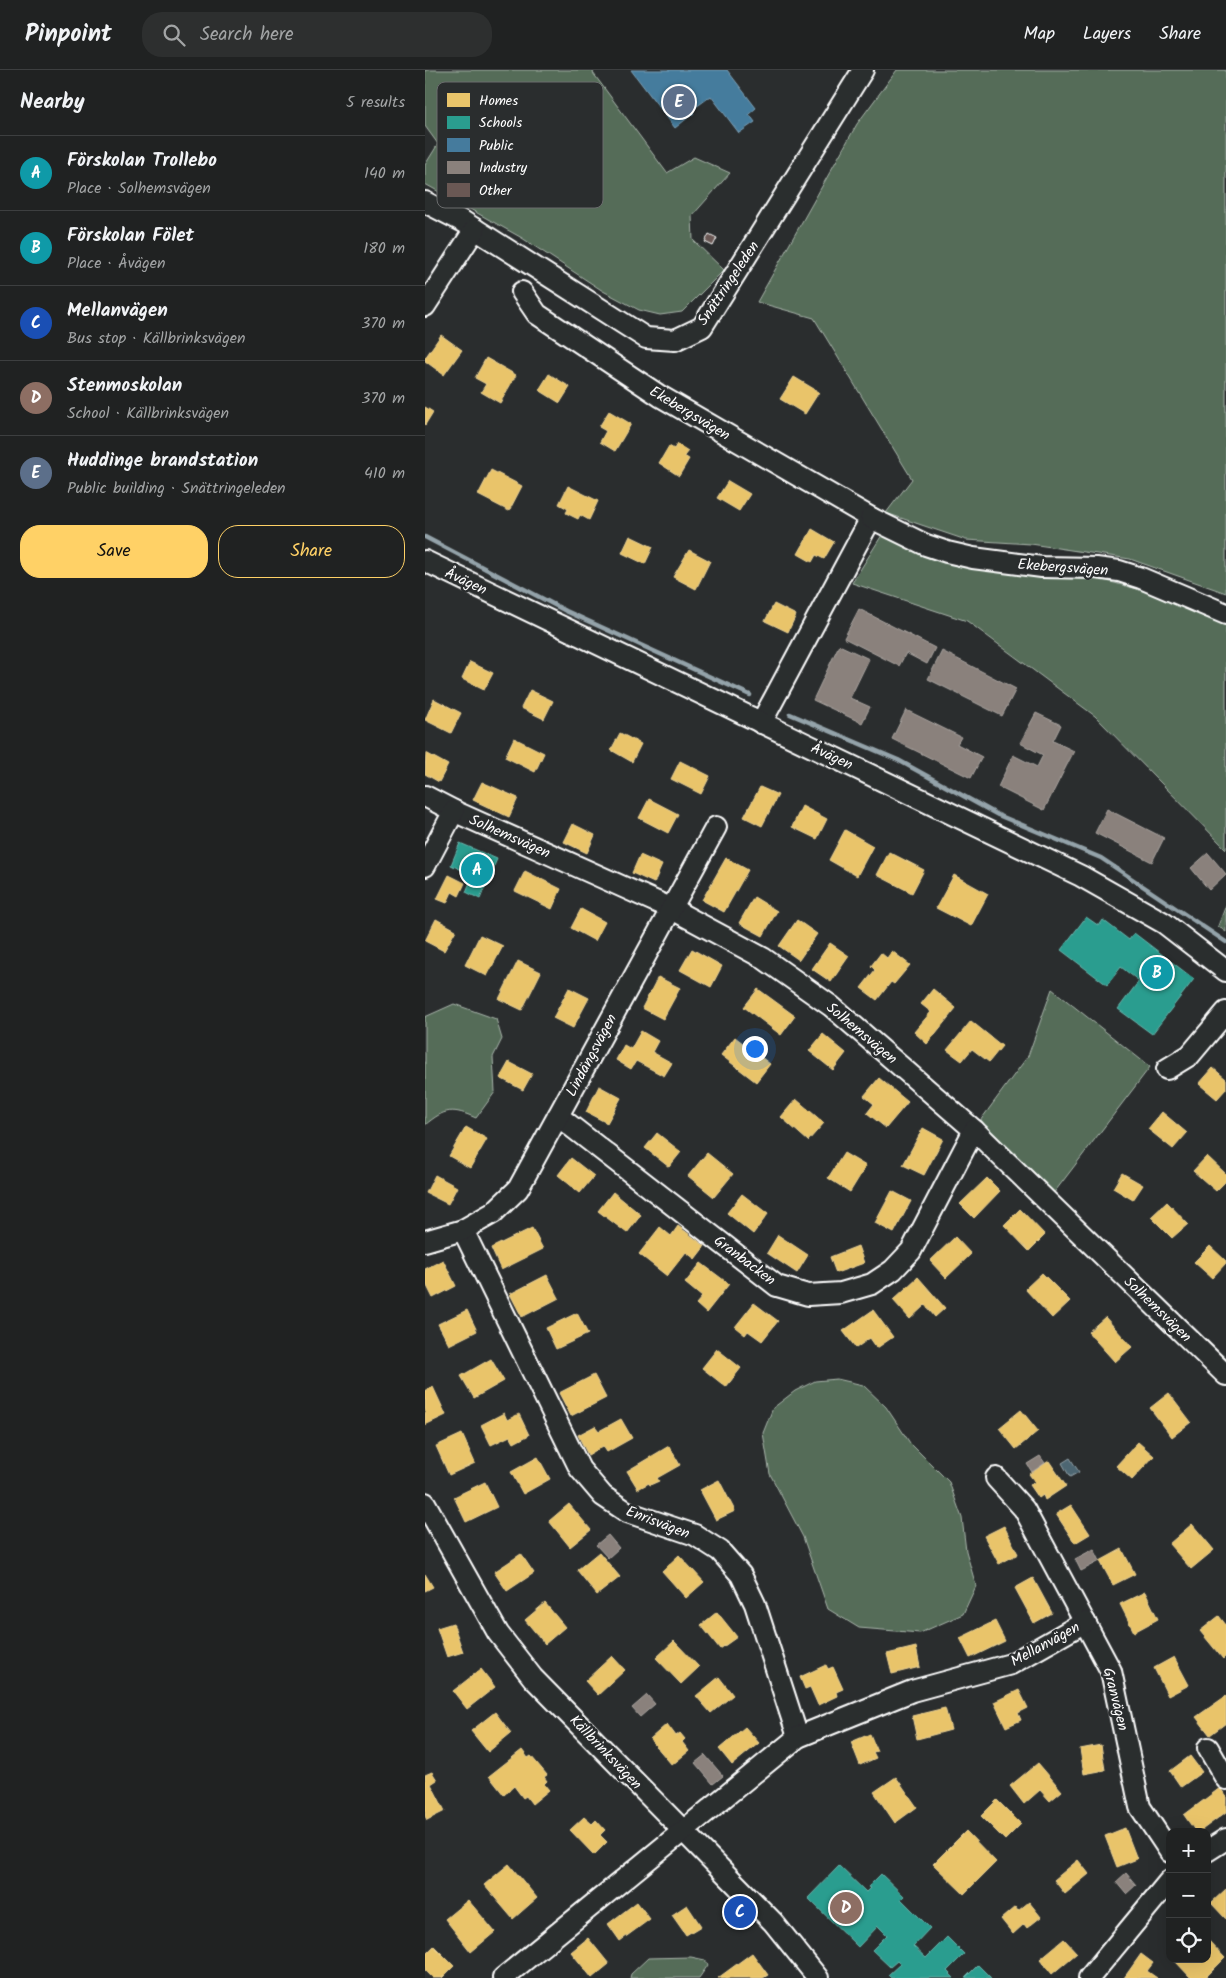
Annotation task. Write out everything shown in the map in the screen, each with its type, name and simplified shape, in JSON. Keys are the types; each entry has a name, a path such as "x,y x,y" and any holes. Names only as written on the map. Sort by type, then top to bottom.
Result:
{"street":[{"name":"Snättringeleden","path":"425,202 475,229 646,338 675,340 702,327 863,70"},
{"path":"425,306 475,229"},
{"name":"Ekebergsvägen","path":"521,292 537,314 660,396 871,518 926,545 973,558 1042,567 1096,568 1119,571 1141,578 1226,614"},
{"path":"761,723 871,518"},
{"name":"Åvägen","path":"425,561 852,765 1089,881 1164,923 1226,971"},
{"name":"Solhemsvägen","path":"425,796 454,811 670,908 763,958 826,1003 974,1130 1226,1375"},
{"path":"425,866 454,811"},
{"name":"Lindängsvägen","path":"425,1241 463,1230 493,1213 519,1189 670,908 716,827"},
{"path":"1167,1068 1190,1055 1226,1012"},
{"name":"Granbacken","path":"558,1116 777,1286 808,1295 841,1293 872,1284 893,1270 911,1251 974,1130"},
{"name":"Enrisvägen","path":"463,1230 580,1469 603,1496 627,1512 695,1535 720,1551 741,1575 755,1604 798,1737"},
{"name":"Granvägen","path":"996,1478 1024,1509 1111,1671 1140,1807 1166,1846"},
{"name":"Källbrinksvägen","path":"425,1503 498,1633 533,1678 682,1832 773,1922 818,1978"},
{"name":"Mellanvägen","path":"503,1978 798,1737 911,1691 1011,1664 1085,1622"},
{"path":"1209,1748 1226,1779"},
{"path":"1211,1848 1226,1839"},
{"path":"1089,1978 1166,1885"}],"green space":[{"path":"425,70 594,70 593,73 600,82 437,82 437,143 425,126"},
{"path":"897,70 1226,70 1226,593 1130,559 1031,544 966,540 886,513 912,479 814,318 757,302 857,124"},
{"path":"603,87 667,173 694,157 730,173 692,216 693,240 724,270 682,312 660,315 639,310 603,291 522,238 468,208 603,208"},
{"path":"437,146 437,191 425,184 425,165"},
{"path":"882,535 964,567 1072,572 1157,594 1226,624 1226,849 1095,716 967,621 852,583"},
{"path":"1226,905 1226,932 1218,926"},
{"path":"1052,989 1150,1067 1053,1194 977,1125 1028,1056"},
{"path":"454,1004 496,1019 502,1039 493,1057 495,1092 476,1118 461,1112 449,1111 438,1115 425,1125 425,1017"},
{"path":"837,1379 863,1385 886,1407 910,1443 949,1482 962,1518 966,1551 976,1586 963,1614 920,1633 859,1628 828,1609 803,1537 770,1474 763,1433 773,1408 795,1391 815,1381"},
{"path":"691,1957 705,1960 708,1965 699,1978 630,1978 631,1974 648,1958"}],"water":[{"path":"1070,1458 1079,1472 1070,1477 1062,1463"}],"building: Homes":[{"path":"441,335 462,350 444,375 425,361 425,358"},
{"path":"486,358 516,375 500,403 481,392 486,384 475,378"},
{"path":"549,374 570,387 560,403 539,390"},
{"path":"794,377 819,392 805,414 780,399"},
{"path":"425,407 433,412 425,425"},
{"path":"609,411 631,424 615,451 600,442 606,431 599,427"},
{"path":"677,444 688,451 684,456 689,459 679,476 659,463 669,446 674,449"},
{"path":"491,470 522,486 509,511 478,495"},
{"path":"728,481 750,494 739,511 717,498"},
{"path":"568,486 598,501 589,520 580,515 578,519 566,513 568,509 559,504"},
{"path":"812,529 834,542 824,559 816,555 812,562 798,554"},
{"path":"630,536 653,547 645,564 622,553"},
{"path":"689,550 710,561 696,589 673,577"},
{"path":"774,604 796,615 788,632 765,621"},
{"path":"470,662 493,673 484,690 462,679"},
{"path":"530,690 553,701 544,719 521,708"},
{"path":"434,699 461,713 451,733 425,720"},
{"path":"620,733 641,744 632,762 611,750"},
{"path":"514,738 544,753 535,772 505,757"},
{"path":"426,753 448,765 439,782 425,774"},
{"path":"680,761 710,776 701,794 671,779"},
{"path":"482,782 518,798 509,817 473,800"},
{"path":"760,787 778,795 762,826 744,817"},
{"path":"649,799 678,814 668,833 639,818"},
{"path":"802,806 827,819 817,839 792,827"},
{"path":"573,824 595,835 587,853 564,842"},
{"path":"845,830 873,846 857,876 829,860"},
{"path":"889,852 924,870 912,893 877,875"},
{"path":"640,855 662,865 654,883 632,873"},
{"path":"726,858 748,870 724,912 702,900"},
{"path":"525,871 561,889 552,909 515,891"},
{"path":"449,875 465,883 459,896 452,892 447,903 437,899"},
{"path":"954,875 988,894 971,926 936,908"},
{"path":"754,897 777,911 763,936 739,923"},
{"path":"581,909 605,922 595,941 571,928"},
{"path":"436,919 456,930 444,951 425,941"},
{"path":"797,920 817,934 799,960 779,946"},
{"path":"480,935 503,946 487,976 465,965"},
{"path":"830,943 849,956 831,982 812,969"},
{"path":"692,949 722,966 711,987 680,970"},
{"path":"892,951 910,965 894,984 891,982 877,1000 861,988 875,970 871,966 881,953 887,958"},
{"path":"518,961 541,972 522,1010 499,999"},
{"path":"658,977 680,988 663,1019 642,1008"},
{"path":"569,988 589,998 573,1028 553,1018"},
{"path":"758,989 795,1016 781,1035 744,1007"},
{"path":"933,989 956,1008 927,1044 914,1032 931,1012 921,1004"},
{"path":"971,1021 1002,1046 989,1062 972,1049 962,1061 947,1050"},
{"path":"641,1031 658,1041 652,1052 672,1063 664,1076 636,1061 631,1069 616,1060 624,1045 631,1049"},
{"path":"823,1034 846,1053 833,1070 809,1051"},
{"path":"735,1037 770,1064 756,1082 721,1055"},
{"path":"509,1062 532,1074 523,1090 500,1078"},
{"path":"1213,1068 1226,1079 1226,1089 1217,1099 1199,1084"},
{"path":"879,1078 908,1102 886,1128 867,1113 874,1104 864,1096"},
{"path":"599,1086 621,1098 607,1123 586,1112"},
{"path":"796,1099 824,1123 808,1141 781,1117"},
{"path":"1162,1112 1187,1133 1173,1149 1148,1129"},
{"path":"466,1127 487,1139 470,1168 449,1156"},
{"path":"923,1128 943,1139 924,1175 903,1165"},
{"path":"657,1133 681,1152 669,1167 645,1148"},
{"path":"707,1153 733,1174 714,1197 688,1176"},
{"path":"844,1153 866,1166 850,1192 828,1178"},
{"path":"1207,1156 1226,1174 1226,1181 1216,1191 1193,1171"},
{"path":"571,1158 594,1176 580,1193 558,1175"},
{"path":"1122,1173 1143,1185 1133,1200 1113,1188"},
{"path":"435,1175 457,1187 448,1204 426,1193"},
{"path":"987,1178 1000,1191 974,1218 960,1204"},
{"path":"892,1191 911,1201 894,1233 875,1223"},
{"path":"613,1192 641,1215 627,1233 598,1211"},
{"path":"742,1194 768,1214 753,1234 727,1213"},
{"path":"1167,1202 1188,1224 1172,1238 1151,1217"},
{"path":"1020,1209 1045,1235 1029,1251 1004,1225"},
{"path":"678,1226 705,1246 695,1259 686,1252 667,1276 639,1254 660,1227 671,1236"},
{"path":"532,1228 543,1249 501,1270 491,1248"},
{"path":"778,1235 808,1255 797,1273 767,1253"},
{"path":"955,1237 971,1254 946,1278 930,1261"},
{"path":"858,1246 864,1263 836,1273 830,1257"},
{"path":"1210,1246 1226,1261 1212,1278 1194,1262"},
{"path":"443,1260 456,1286 433,1298 425,1282 425,1269"},
{"path":"701,1263 729,1284 706,1313 696,1304 702,1297 685,1283"},
{"path":"1042,1273 1070,1301 1052,1318 1025,1289"},
{"path":"547,1275 559,1298 522,1317 510,1294"},
{"path":"918,1277 945,1308 935,1317 925,1305 910,1319 893,1300"},
{"path":"754,1303 778,1321 762,1341 748,1331 745,1335 735,1327"},
{"path":"467,1310 477,1331 449,1345 438,1324"},
{"path":"873,1310 893,1337 877,1348 870,1338 856,1348 843,1331"},
{"path":"577,1313 588,1334 556,1349 546,1328"},
{"path":"1105,1317 1132,1347 1115,1362 1088,1332"},
{"path":"717,1349 741,1368 726,1387 702,1368"},
{"path":"491,1359 504,1381 474,1398 461,1376"},
{"path":"594,1375 606,1398 571,1416 559,1393"},
{"path":"433,1387 446,1415 425,1425 425,1391"},
{"path":"1169,1393 1191,1422 1172,1437 1150,1408"},
{"path":"1021,1410 1038,1431 1016,1449 999,1428"},
{"path":"504,1413 507,1420 519,1414 529,1435 514,1443 510,1436 491,1445 481,1425"},
{"path":"621,1419 632,1438 607,1452 603,1446 588,1455 578,1435 595,1426 599,1431"},
{"path":"462,1434 475,1463 449,1475 436,1446"},
{"path":"1138,1442 1154,1456 1132,1480 1116,1466"},
{"path":"669,1446 680,1465 657,1478 659,1481 650,1485 649,1483 638,1489 627,1471"},
{"path":"538,1457 550,1479 523,1494 511,1472"},
{"path":"1049,1461 1066,1486 1045,1500 1043,1495 1039,1498 1030,1485 1035,1482 1029,1474"},
{"path":"719,1480 735,1511 716,1520 700,1490"},
{"path":"485,1482 497,1507 466,1522 454,1497"},
{"path":"569,1504 591,1530 570,1547 549,1521"},
{"path":"1071,1505 1090,1534 1075,1543 1056,1514"},
{"path":"1192,1524 1214,1550 1191,1569 1169,1544"},
{"path":"1004,1526 1018,1554 999,1564 984,1536"},
{"path":"1122,1549 1135,1574 1113,1585 1100,1561"},
{"path":"599,1552 620,1577 597,1595 577,1570"},
{"path":"521,1554 534,1573 507,1591 494,1572"},
{"path":"679,1555 704,1582 686,1598 662,1571"},
{"path":"425,1574 433,1587 425,1591"},
{"path":"1033,1578 1052,1613 1034,1623 1015,1588"},
{"path":"1145,1592 1158,1619 1134,1632 1120,1604"},
{"path":"545,1603 565,1627 545,1644 525,1620"},
{"path":"717,1612 737,1637 720,1649 701,1625"},
{"path":"1219,1616 1226,1625 1226,1656 1223,1659 1200,1631"},
{"path":"995,1621 1005,1641 970,1658 960,1638"},
{"path":"453,1623 463,1652 447,1657 437,1628"},
{"path":"674,1641 699,1667 681,1684 656,1658"},
{"path":"916,1647 920,1667 892,1674 887,1654"},
{"path":"612,1656 625,1670 598,1695 585,1681"},
{"path":"1174,1657 1189,1685 1168,1696 1154,1668"},
{"path":"826,1665 828,1669 833,1667 843,1689 836,1692 837,1696 818,1705 810,1687 805,1689 800,1677"},
{"path":"481,1669 495,1687 467,1709 453,1691"},
{"path":"719,1677 733,1695 711,1713 696,1696"},
{"path":"1019,1690 1028,1708 1018,1713 1021,1720 1006,1727 994,1702"},
{"path":"1226,1696 1226,1723 1210,1735 1196,1717"},
{"path":"945,1708 951,1730 917,1739 912,1716"},
{"path":"495,1712 511,1733 488,1752 471,1731"},
{"path":"667,1724 676,1736 680,1733 685,1739 682,1742 689,1751 672,1765 650,1739"},
{"path":"745,1727 759,1743 732,1765 719,1749"},
{"path":"870,1734 877,1751 873,1752 876,1758 860,1765 851,1742"},
{"path":"1101,1745 1105,1770 1084,1774 1080,1749"},
{"path":"522,1750 528,1758 531,1756 547,1775 544,1777 547,1781 544,1784 549,1790 532,1804 526,1796 523,1798 514,1786 504,1795 489,1776"},
{"path":"1190,1756 1202,1772 1181,1787 1170,1771"},
{"path":"1038,1763 1062,1791 1050,1801 1040,1790 1024,1804 1010,1786"},
{"path":"432,1772 437,1780 431,1784 445,1811 427,1820 425,1816 425,1775"},
{"path":"896,1777 917,1807 895,1823 874,1792"},
{"path":"1220,1788 1226,1796 1226,1812 1204,1828 1193,1828 1184,1815"},
{"path":"997,1800 1021,1824 1005,1840 981,1816"},
{"path":"584,1817 592,1824 596,1820 605,1830 600,1835 607,1842 594,1855 570,1830"},
{"path":"1125,1828 1137,1859 1117,1867 1105,1836"},
{"path":"966,1831 996,1862 964,1894 933,1864"},
{"path":"1078,1860 1089,1874 1065,1894 1054,1880"},
{"path":"509,1864 537,1898 513,1919 484,1885"},
{"path":"1226,1889 1226,1919 1211,1903"},
{"path":"468,1900 495,1932 471,1952 445,1919"},
{"path":"637,1902 650,1919 620,1941 608,1924"},
{"path":"1029,1902 1041,1917 1027,1928 1024,1924 1013,1934 1001,1919 1015,1907 1018,1911"},
{"path":"687,1905 701,1926 686,1935 672,1915"},
{"path":"588,1938 609,1964 592,1978 571,1952"},
{"path":"1064,1939 1077,1953 1052,1974 1040,1959"},
{"path":"1211,1943 1225,1958 1205,1978 1191,1978 1177,1963 1211,1963"},
{"path":"434,1946 454,1966 442,1978 433,1978 425,1970 425,1955"},
{"path":"752,1953 768,1975 763,1978 718,1978"},
{"path":"1141,1954 1153,1963 1147,1971 1157,1978 1124,1978"}],"building: Schools":[{"path":"460,843 497,859 480,899 466,892 473,875 451,865"},
{"path":"1086,917 1099,926 1103,920 1129,940 1134,933 1194,979 1152,1034 1118,1009 1139,981 1121,967 1107,985 1061,950"},
{"path":"839,1866 866,1892 870,1888 868,1887 881,1874 904,1896 901,1899 930,1928 913,1946 926,1958 947,1937 964,1954 947,1971 954,1978 891,1978 888,1975 900,1964 897,1961 890,1967 872,1950 887,1935 878,1926 858,1947 808,1898"},
{"path":"978,1965 991,1978 965,1978"}],"building: Public":[{"path":"631,70 727,70 756,108 749,114 755,122 739,133 711,96 692,110 694,113 675,128"}],"building: Industry":[{"path":"859,609 935,648 927,664 906,653 899,666 844,638"},
{"path":"839,645 869,659 850,698 870,707 862,723 813,700"},
{"path":"942,651 1016,689 1002,716 928,679"},
{"path":"906,710 961,737 957,744 982,757 971,778 892,739"},
{"path":"1036,713 1061,725 1053,741 1074,751 1044,810 998,787 1013,755 1037,767 1043,755 1020,743"},
{"path":"1107,809 1164,838 1152,862 1095,833"},
{"path":"1208,853 1226,874 1209,890 1191,868"},
{"path":"1040,1456 1045,1463 1032,1472 1027,1464"},
{"path":"608,1535 619,1548 608,1558 596,1545"},
{"path":"1094,1549 1100,1561 1081,1571 1075,1559"},
{"path":"647,1695 655,1704 640,1717 632,1708"},
{"path":"705,1755 723,1776 713,1784 695,1763"},
{"path":"1126,1873 1136,1885 1126,1894 1116,1882"}],"building: Other":[{"path":"709,234 717,238 713,246 705,242"}],"waterway":[{"path":"425,537 566,611 750,695"},
{"path":"790,714 898,760 998,815 1101,858 1226,942"}],"place":[{"name":"Huddinge brandstation","path":"679,102"},
{"name":"Förskolan Trollebo","path":"477,870"},
{"name":"Förskolan Fölet","path":"1157,973"},
{"name":"Stenmoskolan","path":"846,1908"},
{"name":"Mellanvägen","path":"740,1912"}]}
